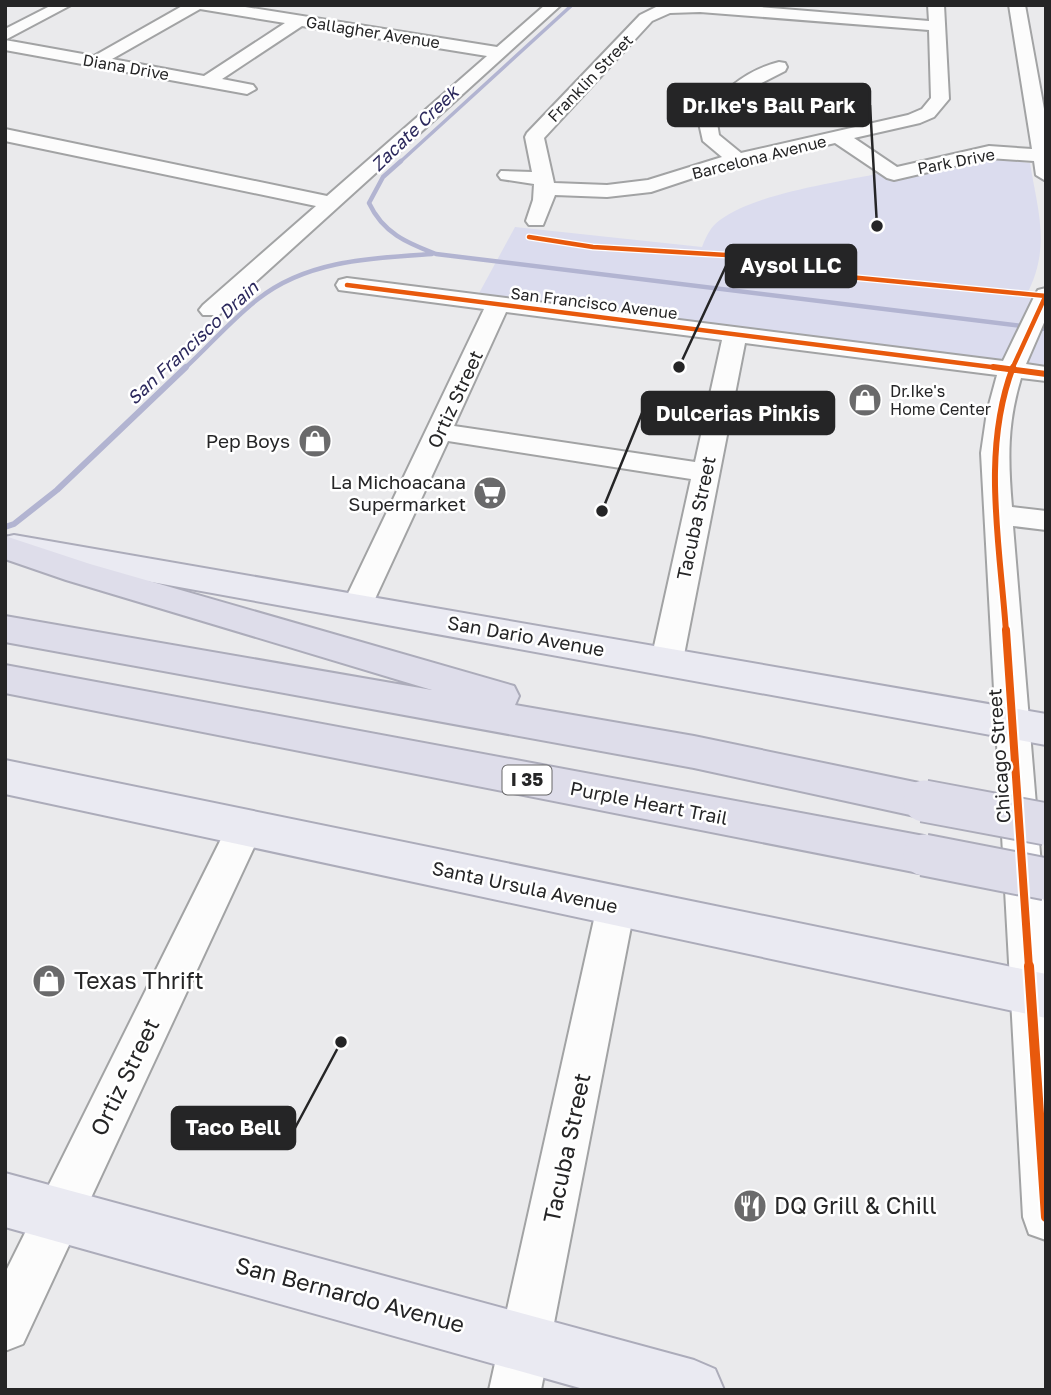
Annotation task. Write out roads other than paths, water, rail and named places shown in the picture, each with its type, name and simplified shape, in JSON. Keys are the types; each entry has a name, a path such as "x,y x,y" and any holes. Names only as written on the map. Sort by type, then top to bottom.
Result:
{"highway":[{"path":"5,545 78,572 694,752"},
{"path":"5,629 694,752 1046,824"},
{"name":"Purple Heart Trail","path":"5,679 1046,879"},
{"path":"5,699 37,703 131,704"}],"main road":[{"name":"San Dario Avenue","path":"5,545 667,660 1029,728"},
{"name":"Santa Ursula Avenue","path":"5,777 1039,995"},
{"name":"San Bernardo Avenue","path":"5,1200 59,1215 520,1366 694,1390"}],"street":[{"path":"5,35 64,5"},
{"path":"96,62 196,5"},
{"name":"Gallagher Avenue","path":"203,5 501,53"},
{"path":"211,310 554,5"},
{"path":"936,5 937,26"},
{"path":"1017,5 1046,177"},
{"name":"Franklin Street","path":"536,221 545,200 545,184 534,137 646,18 667,8 700,7 937,26"},
{"path":"206,82 299,21"},
{"name":"Barcelona Avenue","path":"545,184 629,190 671,181 708,166 839,137 928,113 940,99 937,26"},
{"name":"Diana Drive","path":"5,45 247,89"},
{"path":"738,160 710,137 708,123 719,106 740,84 779,68"},
{"path":"5,135 332,203"},
{"name":"Park Drive","path":"839,137 894,174 989,152 1042,156"},
{"path":"508,175 545,184"},
{"name":"San Francisco Avenue","path":"347,285 735,335 1015,363 1046,374"},
{"name":"Chicago Street","path":"1044,298 1015,363 995,421 994,453 998,514 1029,728 1046,1217"},
{"name":"Ortiz Street","path":"357,606 498,305"},
{"name":"Tacuba Street","path":"667,660 735,335"},
{"path":"440,432 705,472"},
{"path":"998,514 1046,521"},
{"name":"Ortiz Street","path":"5,1326 245,828"},
{"name":"Tacuba Street","path":"520,1366 616,906"}],"waterway":[{"name":"Zacate Creek","path":"399,163 572,5"},
{"name":"Zacate Creek","path":"401,161 383,177 369,203 381,222 397,236 436,254 1046,329"},
{"name":"San Francisco Drain","path":"184,369 248,307 277,286 297,276 341,263 432,254"},
{"name":"San Francisco Drain","path":"5,527 14,524 57,490 186,367"}],"place":[{"name":"Dr.Ike's Ball Park","path":"877,226"},
{"name":"Aysol LLC","path":"679,367"},
{"name":"Dr.Ike's Home Center","path":"865,400"},
{"name":"Pep Boys","path":"315,441"},
{"name":"La Michoacana Supermarket","path":"490,493"},
{"name":"Dulcerias Pinkis","path":"602,511"},
{"name":"Texas Thrift","path":"49,981"},
{"name":"Taco Bell","path":"341,1042"},
{"name":"DQ Grill & Chill","path":"750,1206"}]}
